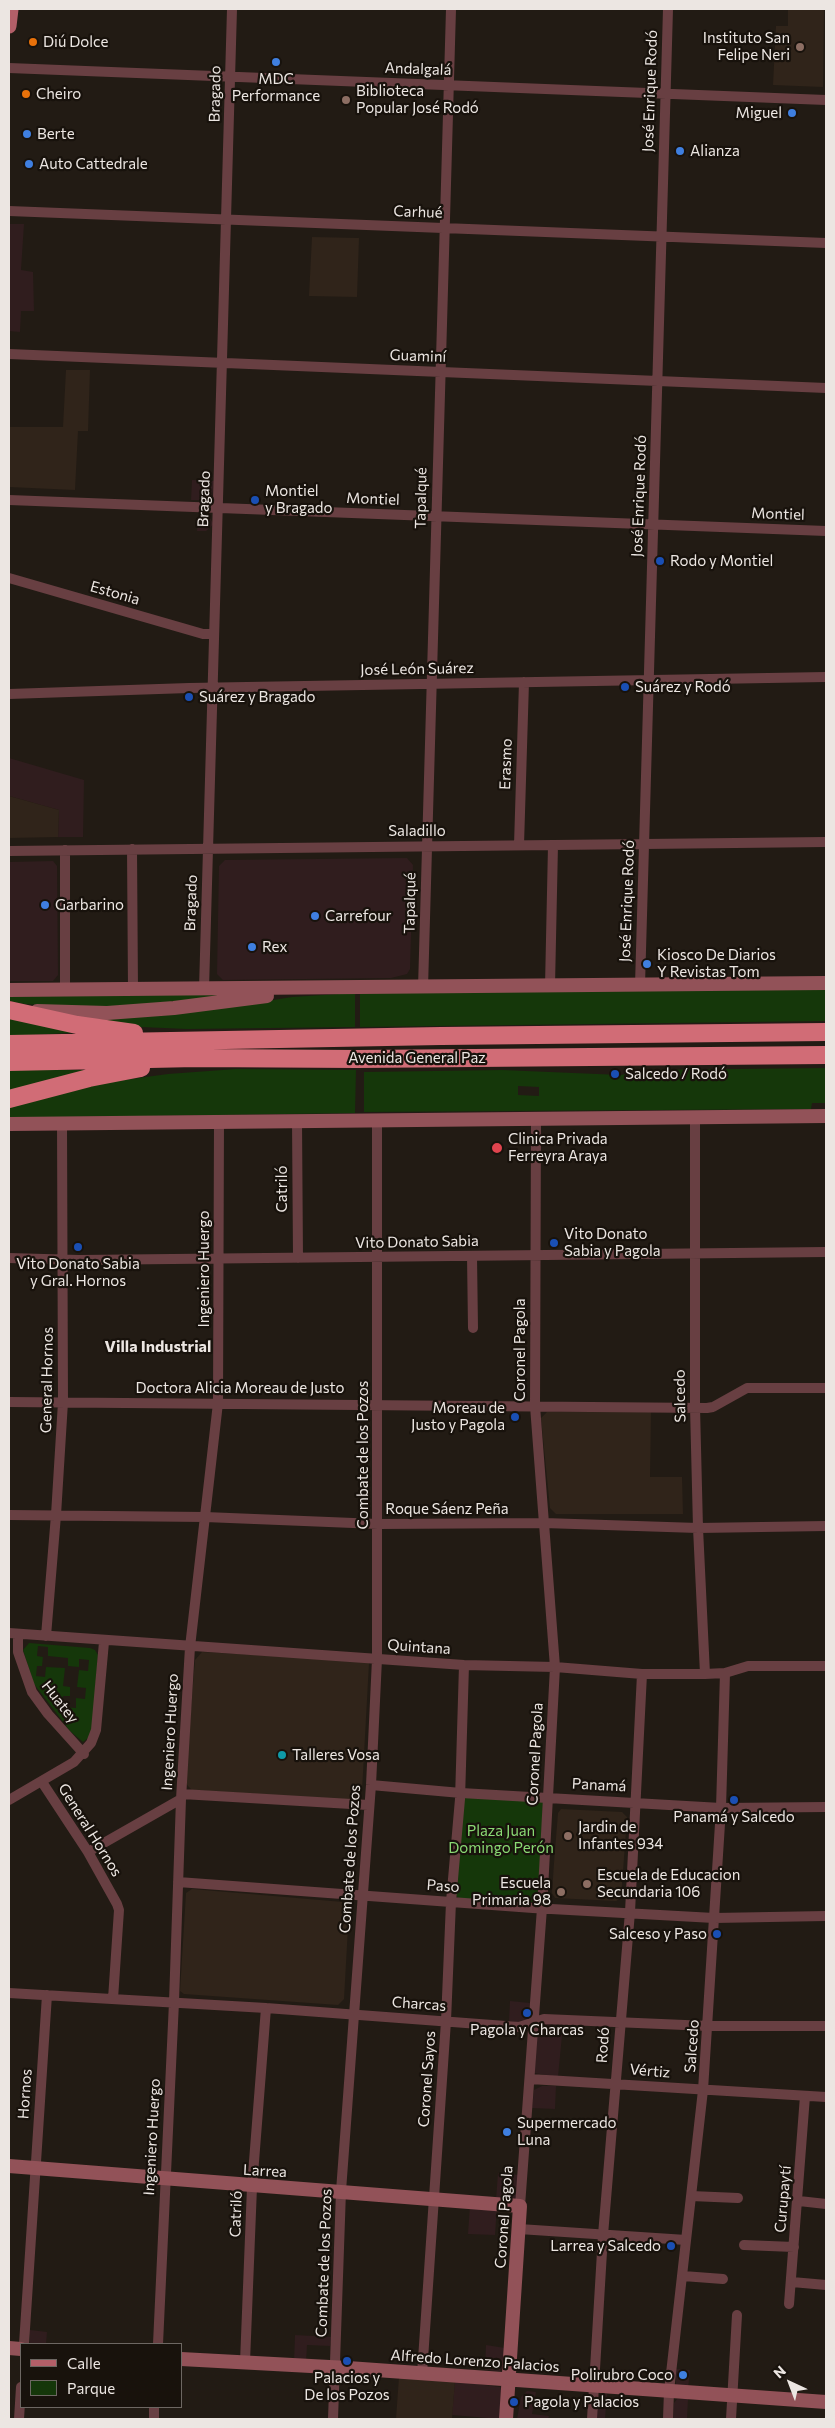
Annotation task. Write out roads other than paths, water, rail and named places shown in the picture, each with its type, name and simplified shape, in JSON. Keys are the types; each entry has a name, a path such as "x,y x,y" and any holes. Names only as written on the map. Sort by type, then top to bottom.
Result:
{"highway":[{"path":"9,1010 77,1025 194,1040"},
{"name":"Avenida General Paz","path":"16,1044 826,1032"},
{"name":"Avenida General Paz","path":"14,1062 196,1058 366,1059 826,1055"},
{"path":"9,1099 97,1076 196,1058"}],"main road":[{"path":"9,26 11,9"}],"street":[{"name":"Bragado","path":"204,989 222,364 228,220 232,9"},
{"name":"Tapalqué","path":"423,988 439,372 451,9"},
{"name":"José Enrique Rodó","path":"640,984 668,9"},
{"name":"Andalgalá","path":"9,68 826,100"},
{"name":"Carhué","path":"9,212 826,243"},
{"name":"Guaminí","path":"9,354 826,388"},
{"name":"Montiel","path":"9,500 826,531"},
{"name":"Estonia","path":"9,578 203,634 214,634"},
{"name":"José León Suárez","path":"9,694 431,683 826,677"},
{"name":"Erasmo","path":"519,846 524,682"},
{"name":"Saladillo","path":"9,851 826,842"},
{"path":"550,986 553,845"},
{"path":"132,849 133,990"},
{"path":"64,990 65,850"},
{"path":"9,990 826,984"},
{"path":"9,1010 107,1013 247,999 302,989"},
{"path":"9,1124 297,1120 617,1120 695,1117 826,1116"},
{"name":"Salcedo","path":"695,1117 695,1407 698,1528 705,1674"},
{"name":"Coronel Pagola","path":"506,2419 542,1908 555,1666 535,1406 536,1119"},
{"name":"Catriló","path":"297,1120 298,1258"},
{"name":"Combate de los Pozos","path":"333,2419 341,2191 361,1895 371,1785 377,1659 378,1404 375,1257 377,1120"},
{"name":"Ingeniero Huergo","path":"158,2343 174,2002 181,1797 190,1647 218,1403 219,1122"},
{"name":"General Hornos","path":"46,1636 63,1402 62,1123"},
{"name":"Vito Donato Sabia","path":"9,1258 62,1260 826,1252"},
{"path":"472,1256 473,1328"},
{"name":"Doctora Alicia Moreau de Justo","path":"9,1402 713,1407 741,1390 751,1387 826,1388"},
{"name":"Roque Sáenz Peña","path":"9,1515 205,1517 378,1524 544,1523 698,1528 826,1526"},
{"name":"Quintana","path":"13,1634 104,1642 464,1665 555,1666 642,1674 705,1674 725,1672 748,1666 826,1666"},
{"name":"Huatey","path":"13,1634 32,1692 48,1714 84,1754"},
{"name":"General Hornos","path":"104,1642 96,1730 91,1743 84,1754 42,1782 88,1852 115,1898 119,1910 113,1999"},
{"name":"Coronel Sayos","path":"422,2374 446,2021 451,1902 461,1793 464,1665"},
{"name":"Salcedo","path":"668,2419 669,2392 703,2090 708,2026 722,1808 725,1672"},
{"name":"Rodó","path":"592,2419 603,2235 630,1912 642,1674"},
{"path":"9,1800 42,1782"},
{"name":"Panamá","path":"371,1785 461,1793 722,1808 826,1806"},
{"path":"88,1852 181,1797 368,1805"},
{"name":"Paso","path":"178,1882 451,1902 714,1918 826,1916"},
{"name":"Charcas","path":"9,1993 266,2008 519,2027 544,2019 708,2026 826,2026"},
{"name":"Hornos","path":"24,2343 47,1995"},
{"name":"Catriló","path":"245,2362 252,2187 266,2008"},
{"name":"Vértiz","path":"530,2078 826,2097"},
{"name":"Curupaytí","path":"789,2304 806,2096"},
{"name":"Larrea","path":"9,2166 252,2187 341,2191 520,2206"},
{"path":"691,2196 738,2198"},
{"path":"798,2201 826,2204"},
{"path":"519,2229 686,2240"},
{"path":"744,2245 794,2247"},
{"path":"683,2276 723,2279"},
{"path":"792,2282 826,2284"},
{"path":"730,2419 737,2315"},
{"name":"Alfredo Lorenzo Palacios","path":"182,2359 826,2402"},
{"path":"19,2419 20,2403"}],"place":[{"name":"Diú Dolce","path":"33,42"},
{"name":"Instituto San Felipe Neri","path":"800,47"},
{"name":"MDC Performance","path":"276,62"},
{"name":"Cheiro","path":"26,94"},
{"name":"Biblioteca Popular José Rodó","path":"346,100"},
{"name":"Miguel","path":"792,113"},
{"name":"Berte","path":"27,134"},
{"name":"Alianza","path":"680,151"},
{"name":"Auto Cattedrale","path":"29,164"},
{"name":"Montiel y Bragado","path":"255,500"},
{"name":"Rodo y Montiel","path":"660,561"},
{"name":"Suárez y Rodó","path":"625,687"},
{"name":"Suárez y Bragado","path":"189,697"},
{"name":"Garbarino","path":"45,905"},
{"name":"Carrefour","path":"315,916"},
{"name":"Rex","path":"252,947"},
{"name":"Kiosco De Diarios Y Revistas Tom","path":"647,964"},
{"name":"Salcedo / Rodó","path":"615,1074"},
{"name":"Clinica Privada Ferreyra Araya","path":"497,1148"},
{"name":"Vito Donato Sabia y Pagola","path":"554,1243"},
{"name":"Vito Donato Sabia y Gral. Hornos","path":"78,1247"},
{"name":"Moreau de Justo y Pagola","path":"515,1417"},
{"name":"Talleres Vosa","path":"282,1755"},
{"name":"Panamá y Salcedo","path":"734,1800"},
{"name":"Jardin de Infantes 934","path":"568,1836"},
{"name":"Escuela de Educacion Secundaria 106","path":"587,1884"},
{"name":"Escuela Primaria 98","path":"561,1892"},
{"name":"Salceso y Paso","path":"717,1934"},
{"name":"Pagola y Charcas","path":"527,2013"},
{"name":"Supermercado Luna","path":"507,2132"},
{"name":"Larrea y Salcedo","path":"671,2246"},
{"name":"Palacios y De los Pozos","path":"347,2361"},
{"name":"Polirubro Coco","path":"683,2375"},
{"name":"Pagola y Palacios","path":"514,2402"}],"district":[{"name":"Villa Industrial","path":"158,1347"}],"park label":[{"name":"Plaza Juan Domingo Perón","path":"501,1840"}]}
